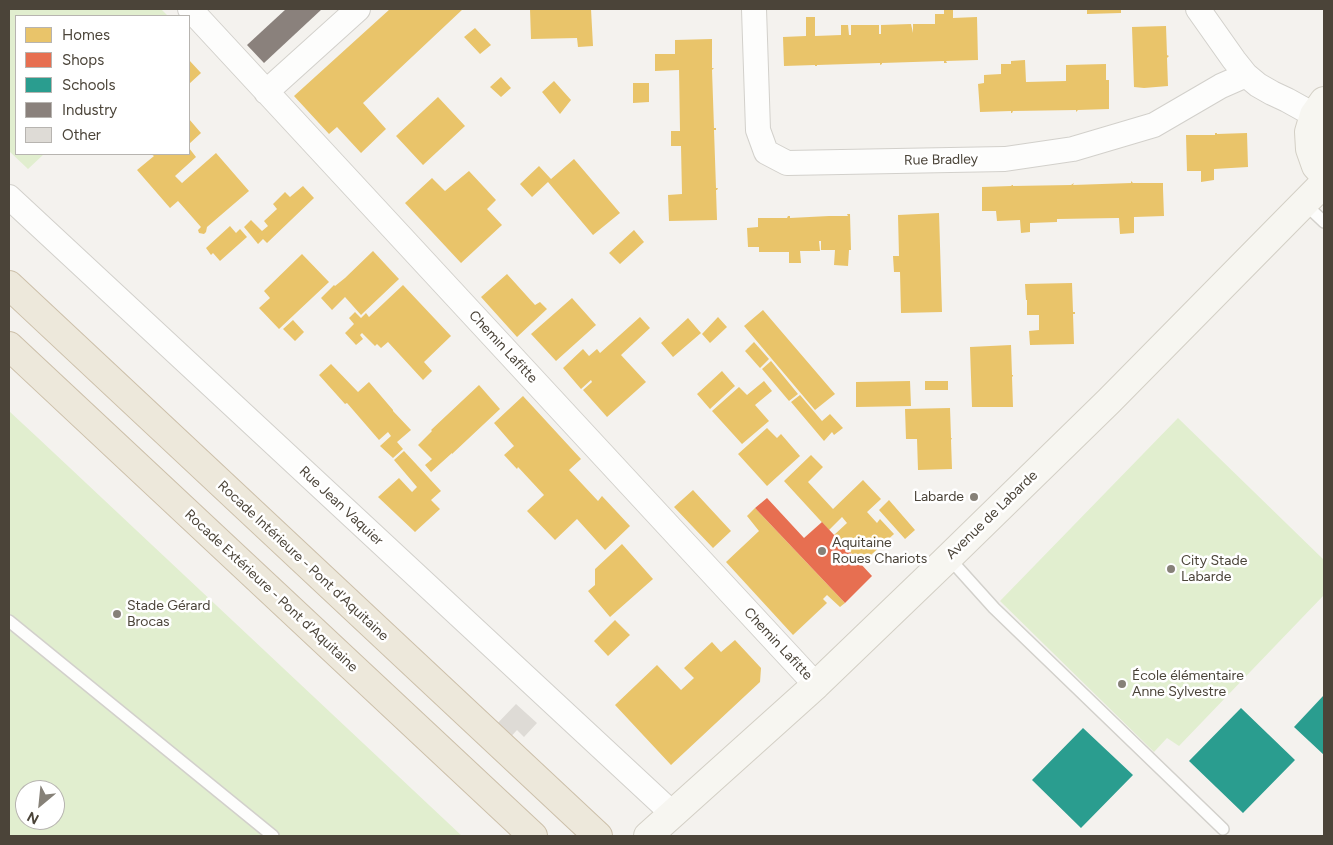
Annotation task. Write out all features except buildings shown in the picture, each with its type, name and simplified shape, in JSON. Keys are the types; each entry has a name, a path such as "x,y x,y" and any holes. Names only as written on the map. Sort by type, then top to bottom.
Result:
{"highway":[{"name":"Rocade Intérieure - Pont d'Aquitaine","path":"9,285 598,836"},
{"name":"Rocade Extérieure - Pont d'Aquitaine","path":"9,346 533,836"}],"main road":[{"path":"1319,108 1309,132 1310,149 1316,166 1324,175"},
{"name":"Avenue de Labarde","path":"648,836 816,685 948,558 1102,408 1324,183"}],"street":[{"name":"Chemin Lafitte","path":"190,9 816,685"},
{"path":"266,92 358,9"},
{"name":"Rue Bradley","path":"754,9 758,130 766,152 787,163 1005,159 1072,149 1154,125 1221,86 1246,75"},
{"path":"1198,9 1234,60 1246,75 1258,85 1272,94 1287,100 1319,108"},
{"name":"Rue Jean Vaquier","path":"9,197 673,814"}],"lane":[{"path":"1304,203 1324,222"},
{"path":"948,558 994,608 1223,829"},
{"path":"9,621 273,836"}],"green space":[{"path":"9,9 161,9 167,15 15,15 15,155 43,155 28,169 9,151"},
{"name":"Stade Gérard Brocas","path":"9,411 462,836 9,836"},
{"path":"1178,418 1324,560 1324,595 1179,746 1167,738 1154,752 1000,601"}],"place":[{"name":"Labarde","path":"974,497"},
{"name":"Aquitaine Roues Chariots","path":"822,551"},
{"name":"City Stade Labarde","path":"1171,569"},
{"name":"Stade Gérard Brocas","path":"117,614"},
{"name":"École élémentaire Anne Sylvestre","path":"1122,684"}]}
